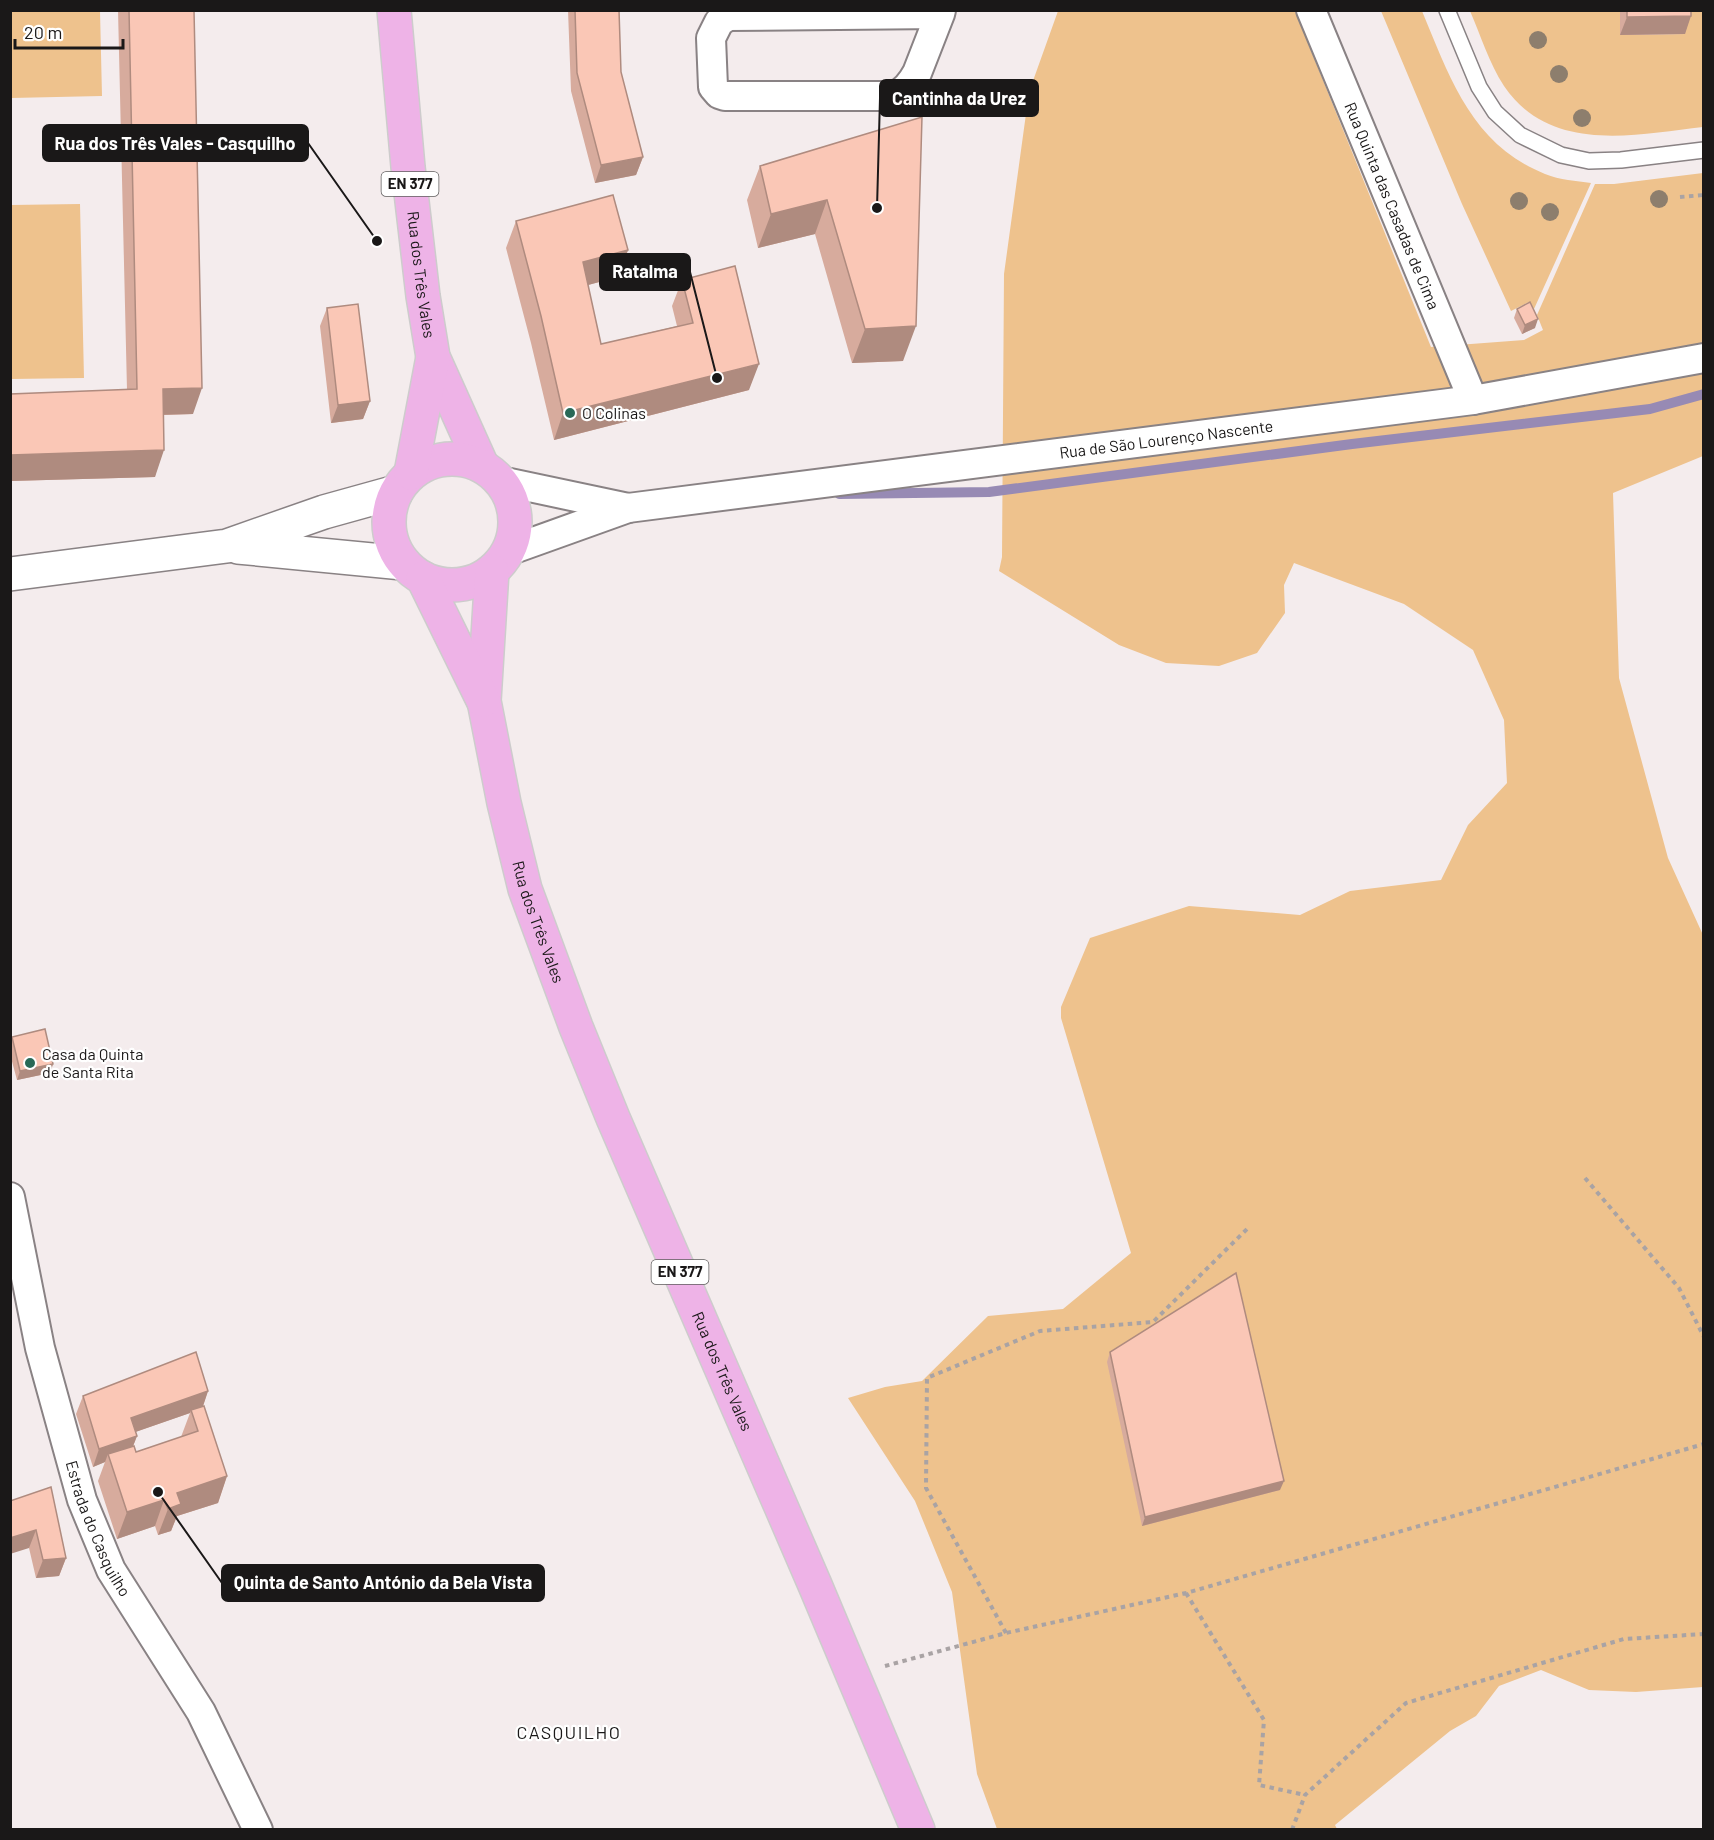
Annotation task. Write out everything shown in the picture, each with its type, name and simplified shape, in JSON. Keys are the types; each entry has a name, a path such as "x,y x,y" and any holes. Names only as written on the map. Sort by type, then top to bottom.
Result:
{"main road":[{"name":"Rua dos Três Vales","path":"394,10 408,167 423,296 433,357 491,473 512,503 515,528 500,561 484,701"},
{"name":"Rua dos Três Vales","path":"433,357 404,483 389,516 392,541 413,570 484,701 504,803 525,889 576,1027 918,1830"},
{"path":"404,483 434,461 458,459 491,473"},
{"path":"413,570 446,585 471,583 500,561"}],"street":[{"name":"Rua Quinta das Casadas de Cima","path":"1311,10 1473,400"},
{"path":"941,12 913,82 901,94 894,96 725,96 712,87 711,38 719,22 728,16 941,12"},
{"name":"Rua de São Lourenço Nascente","path":"500,561 628,508 1473,400 1704,358"},
{"name":"Rua de São Lourenço Nascente","path":"491,473 628,508"},
{"path":"10,574 227,546 404,483"},
{"path":"227,546 413,570"},
{"name":"Estrada do Casquilho","path":"10,1197 40,1348 82,1500 111,1570 201,1712 258,1830"}],"lane":[{"path":"1448,10 1479,87 1495,112 1520,135 1561,155 1589,161 1621,160 1704,150"}],"path":[{"path":"1680,197 1704,195"},
{"path":"1585,1178 1679,1288 1704,1337"},
{"path":"1006,1633 926,1488 927,1378 1040,1331 1153,1322 1248,1228"},
{"path":"852,1674 1006,1633 1186,1593 1704,1444"},
{"path":"1186,1593 1264,1720 1259,1785 1305,1795"},
{"path":"1292,1830 1305,1795 1406,1703 1624,1640 1704,1634"}],"shaded area":[{"path":"10,11 100,11 102,96 11,98"},
{"path":"1058,11 1295,11 1431,347 1524,340 1543,330 1537,315 1595,184 1614,184 1703,173 1703,456 1613,493 1619,678 1668,858 1703,935 1703,1687 1636,1692 1589,1690 1541,1670 1499,1686 1476,1716 1450,1731 1335,1825 1337,1829 997,1829 977,1774 952,1592 915,1501 848,1398 885,1387 922,1381 988,1316 1063,1309 1131,1253 1061,1018 1061,1007 1090,938 1189,906 1300,915 1350,891 1441,880 1468,825 1507,783 1504,720 1473,650 1404,604 1294,563 1284,585 1285,613 1257,653 1219,666 1166,663 1119,645 999,571 1002,557 1004,274 1029,92"},
{"path":"1381,11 1422,11 1443,61 1467,107 1481,127 1499,146 1520,161 1545,174 1591,183 1534,309 1529,302 1511,311 1462,204"},
{"path":"1470,11 1620,11 1620,35 1685,34 1685,11 1703,11 1703,127 1649,134 1595,135 1569,131 1545,122 1523,108 1504,86"},
{"path":"80,204 84,378 11,379 11,205"}],"building":[{"path":"129,10 194,10 202,388 163,389 164,450 10,455 10,394 137,389"},
{"path":"575,10 619,10 621,72 643,157 601,165 577,73"},
{"path":"1627,10 1691,10 1691,16 1627,17"},
{"path":"922,117 916,326 865,329 827,200 771,214 760,166"},
{"path":"613,195 628,250 583,262 601,344 693,323 682,280 735,266 759,364 563,413 516,221"},
{"path":"1530,302 1538,319 1525,325 1517,309"},
{"path":"358,304 370,401 338,405 327,308"},
{"name":"Casa da Quinta de Santa Rita","path":"45,1029 53,1064 20,1071 12,1037"},
{"path":"1236,1273 1284,1481 1145,1517 1110,1352"},
{"path":"196,1352 208,1391 131,1418 137,1436 99,1449 83,1396"},
{"path":"204,1406 227,1476 177,1493 181,1504 168,1509 164,1500 127,1512 108,1454 134,1446 136,1452 198,1431 191,1410"},
{"path":"51,1487 66,1558 43,1560 36,1530 10,1538 10,1501"}],"waterway":[{"path":"839,494 989,492 1352,444 1650,409 1704,394"}],"place":[{"name":"Cantinha da Urez","path":"877,208"},
{"name":"Rua dos Três Vales - Casquilho","path":"377,241"},
{"name":"Ratalma","path":"717,378"},
{"name":"O Colinas","path":"570,413"},
{"name":"Casa da Quinta de Santa Rita","path":"30,1063"},
{"name":"Quinta de Santo António da Bela Vista","path":"158,1492"}],"district":[{"name":"CASQUILHO","path":"569,1733"}]}
